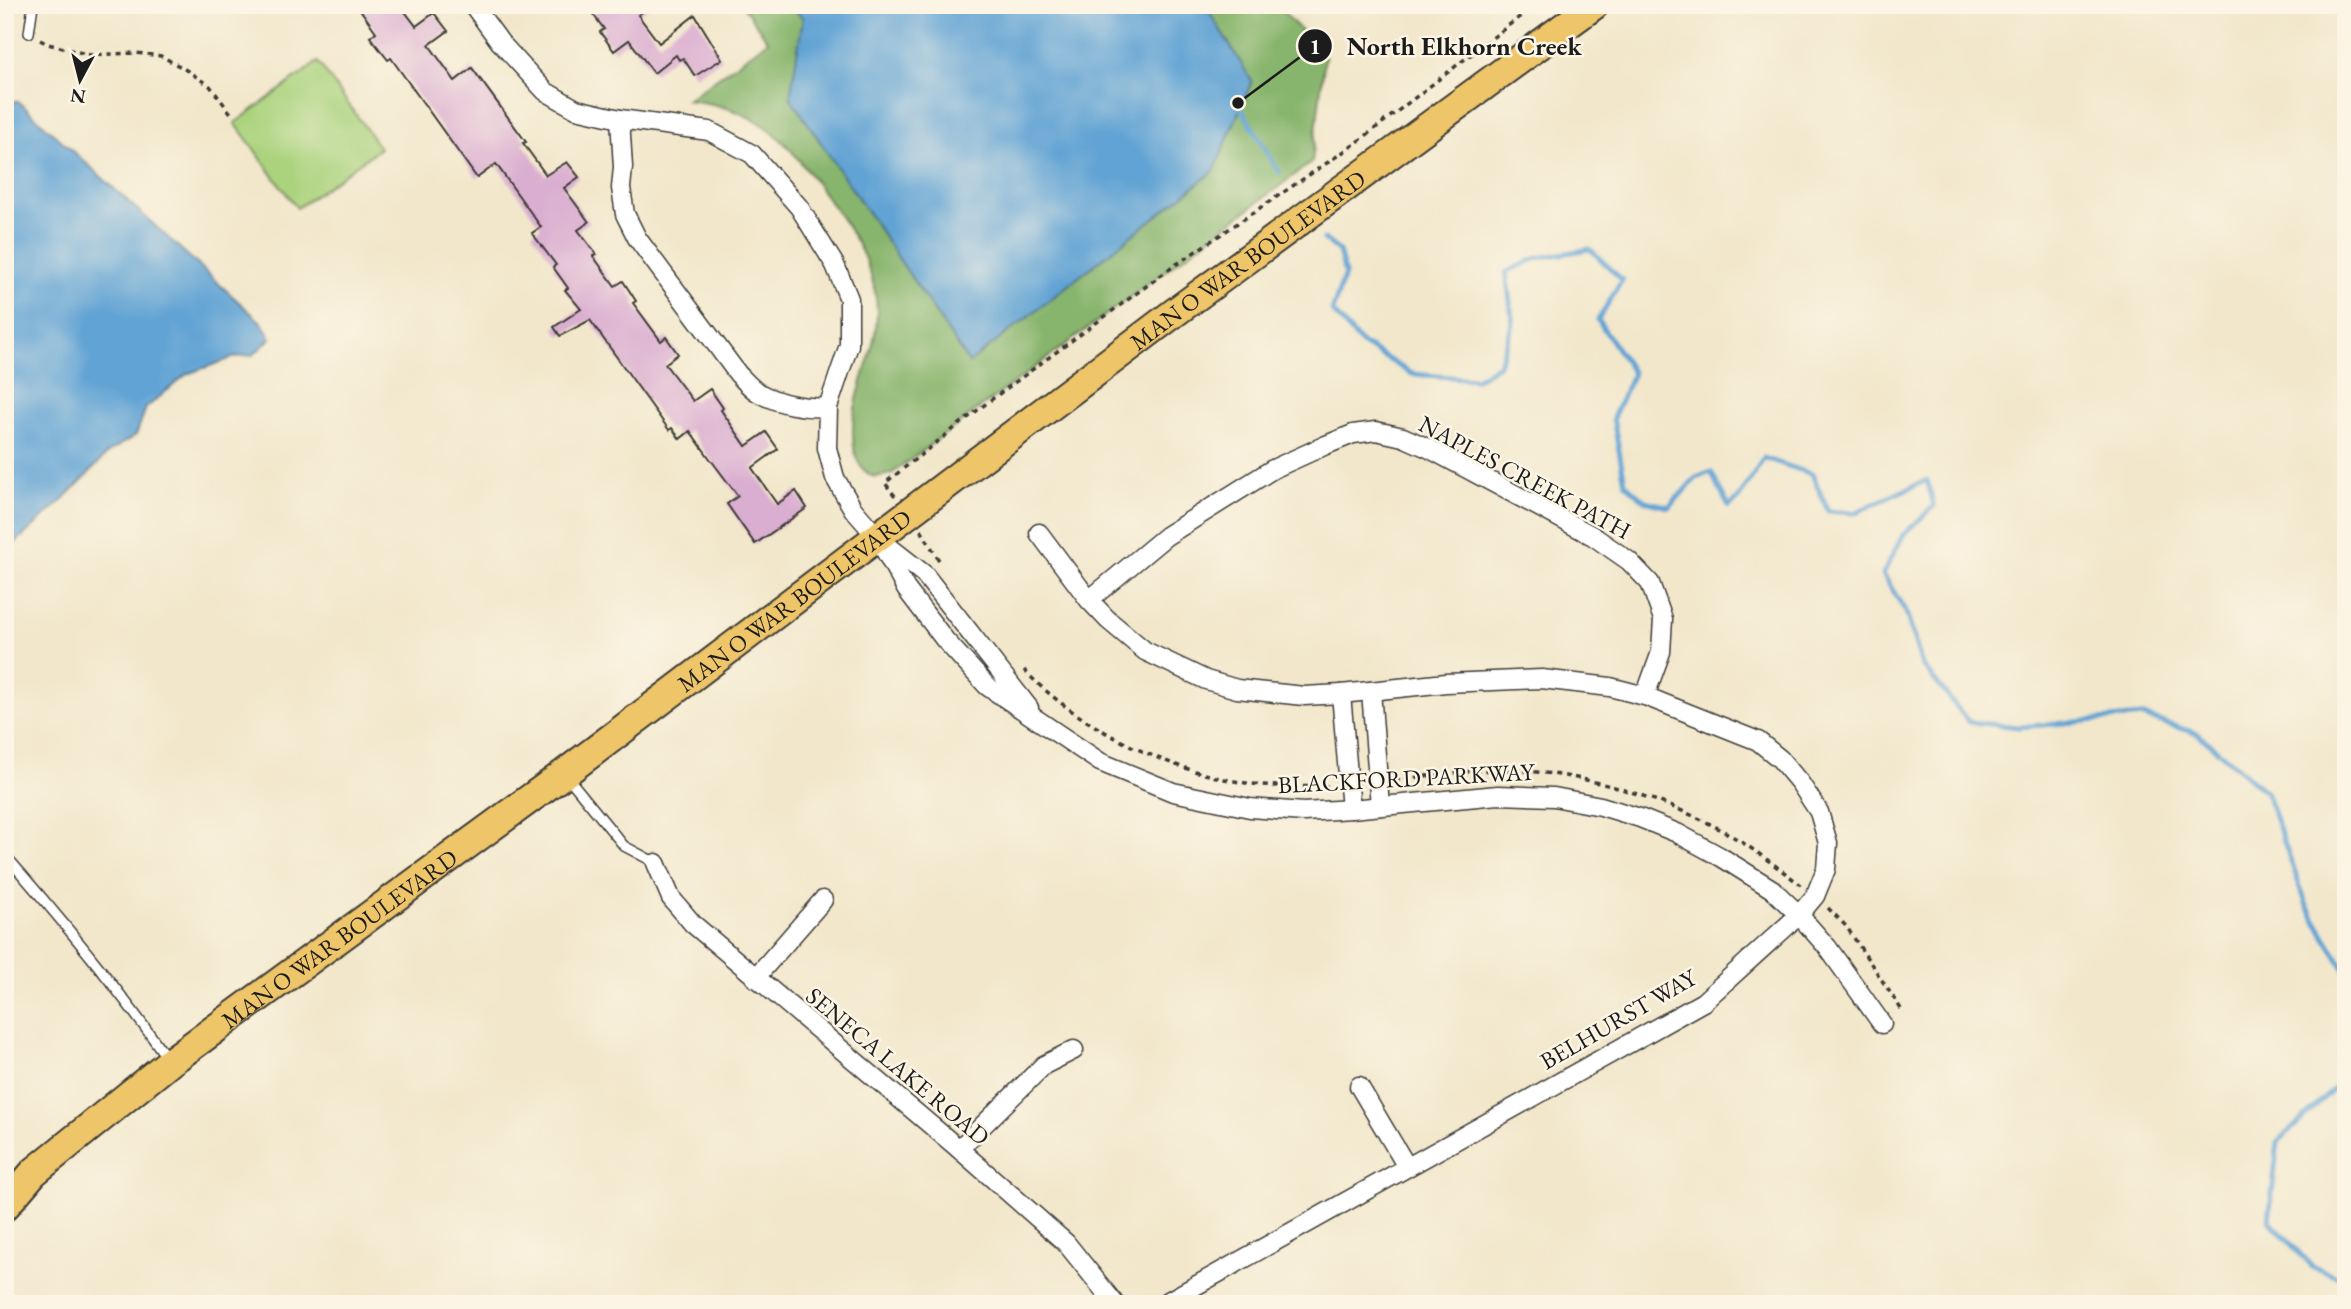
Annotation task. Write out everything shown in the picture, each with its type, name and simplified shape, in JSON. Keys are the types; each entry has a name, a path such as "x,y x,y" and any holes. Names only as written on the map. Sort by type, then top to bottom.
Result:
{"main road":[{"name":"MAN O WAR BOULEVARD","path":"5,1206 34,1172 170,1062 565,773 1185,304 1594,5"}],"street":[{"name":"BLACKFORD PARKWAY","path":"473,5 500,42 545,91 576,109 620,119 709,131 752,154 799,207 835,265 849,299 849,345 828,407 827,448 835,478 853,509 878,538 924,574 1036,718"},
{"path":"620,119 623,167 621,188 625,214 637,238 738,374 757,392 777,401 816,408 828,407"},
{"name":"NAPLES CREEK PATH","path":"1089,600 1166,536 1273,469 1353,434 1376,432 1403,438 1430,449 1593,536 1629,561 1650,583 1663,619 1661,652 1645,696"},
{"name":"BELHURST WAY","path":"1039,533 1089,600 1108,620 1146,651 1206,680 1237,689 1270,694 1341,694 1446,683 1542,679 1611,687 1645,696 1758,741 1780,759 1800,783 1819,813 1828,843 1826,869 1815,897 1799,915 1703,1002 1163,1304"},
{"name":"BLACKFORD PARKWAY","path":"878,538 906,589 945,640 987,686 1100,762 1173,792 1250,808 1304,812 1498,795 1554,797 1601,806 1640,818 1677,833 1772,889 1828,948 1882,1024"},
{"path":"1371,691 1380,806"},
{"path":"1341,694 1351,809"},
{"name":"SENECA LAKE ROAD","path":"656,863 671,898 693,924 1066,1243 1115,1304"},
{"path":"755,978 823,900"},
{"path":"959,1149 1044,1065 1074,1050"},
{"path":"1359,1086 1407,1167"}],"lane":[{"path":"29,33 33,5"},
{"path":"565,773 624,846 656,863"},
{"path":"5,855 73,933 170,1062"}],"path":[{"path":"946,571 933,553 926,535 885,483 988,402 1171,268 1355,144 1534,6"},
{"path":"29,33 48,44 89,55 136,52 160,56 210,86 233,116"},
{"path":"1015,661 1042,689 1091,724 1154,756 1207,774 1246,783 1349,786"},
{"path":"1378,783 1502,770 1602,784 1666,804 1714,826 1767,859 1815,897 1846,926 1903,1012"}],"green space":[{"path":"742,5 1277,5 1325,56 1312,162 891,474 875,477 860,465 853,440 856,402 873,343 877,312 872,277 859,246 808,172 775,134 739,112 687,100 768,41"},
{"path":"318,62 380,148 297,208 235,123"}],"water":[{"path":"788,5 1205,5 1252,81 1214,171 969,363 790,97 803,18"},
{"path":"5,100 19,102 262,323 271,338 253,355 235,357 187,374 146,408 136,435 109,452 65,498 5,552"}],"building":[{"path":"357,5 400,5 416,26 434,13 448,31 429,45 455,81 472,68 526,142 523,143 546,175 567,162 579,177 564,188 589,222 578,230 615,286 623,281 636,301 633,303 661,341 666,337 678,354 665,364 693,401 710,389 746,446 766,432 778,449 752,468 777,504 796,491 807,508 755,544 727,504 738,496 690,431 680,439 672,428 669,430 590,320 560,336 554,327 581,309 565,290 568,288 553,267 556,265 532,233 541,227 496,164 477,178 391,58 388,60 370,37 376,32"},
{"path":"586,5 652,5 638,15 659,43 695,15 722,59 695,76 683,58 679,60 676,55 654,73 629,40 614,51 600,32 604,29"}],"waterway":[{"path":"1238,103 1279,172"},
{"path":"1324,239 1339,251 1345,274 1332,311 1360,342 1412,374 1476,379 1499,365 1513,324 1506,272 1537,258 1590,249 1622,280 1598,320 1633,373 1613,418 1625,483 1645,501 1669,507 1696,478 1711,472 1729,507 1739,498 1764,458 1812,474 1828,511 1854,513 1927,480 1934,506 1903,535 1883,574 1906,612 1922,665 1969,722 2019,727 2143,716 2198,734 2266,792 2307,906 2346,972"},
{"path":"2346,1080 2278,1142 2269,1220 2312,1267 2346,1279"}],"place":[{"name":"North Elkhorn Creek","path":"1238,103"}]}
